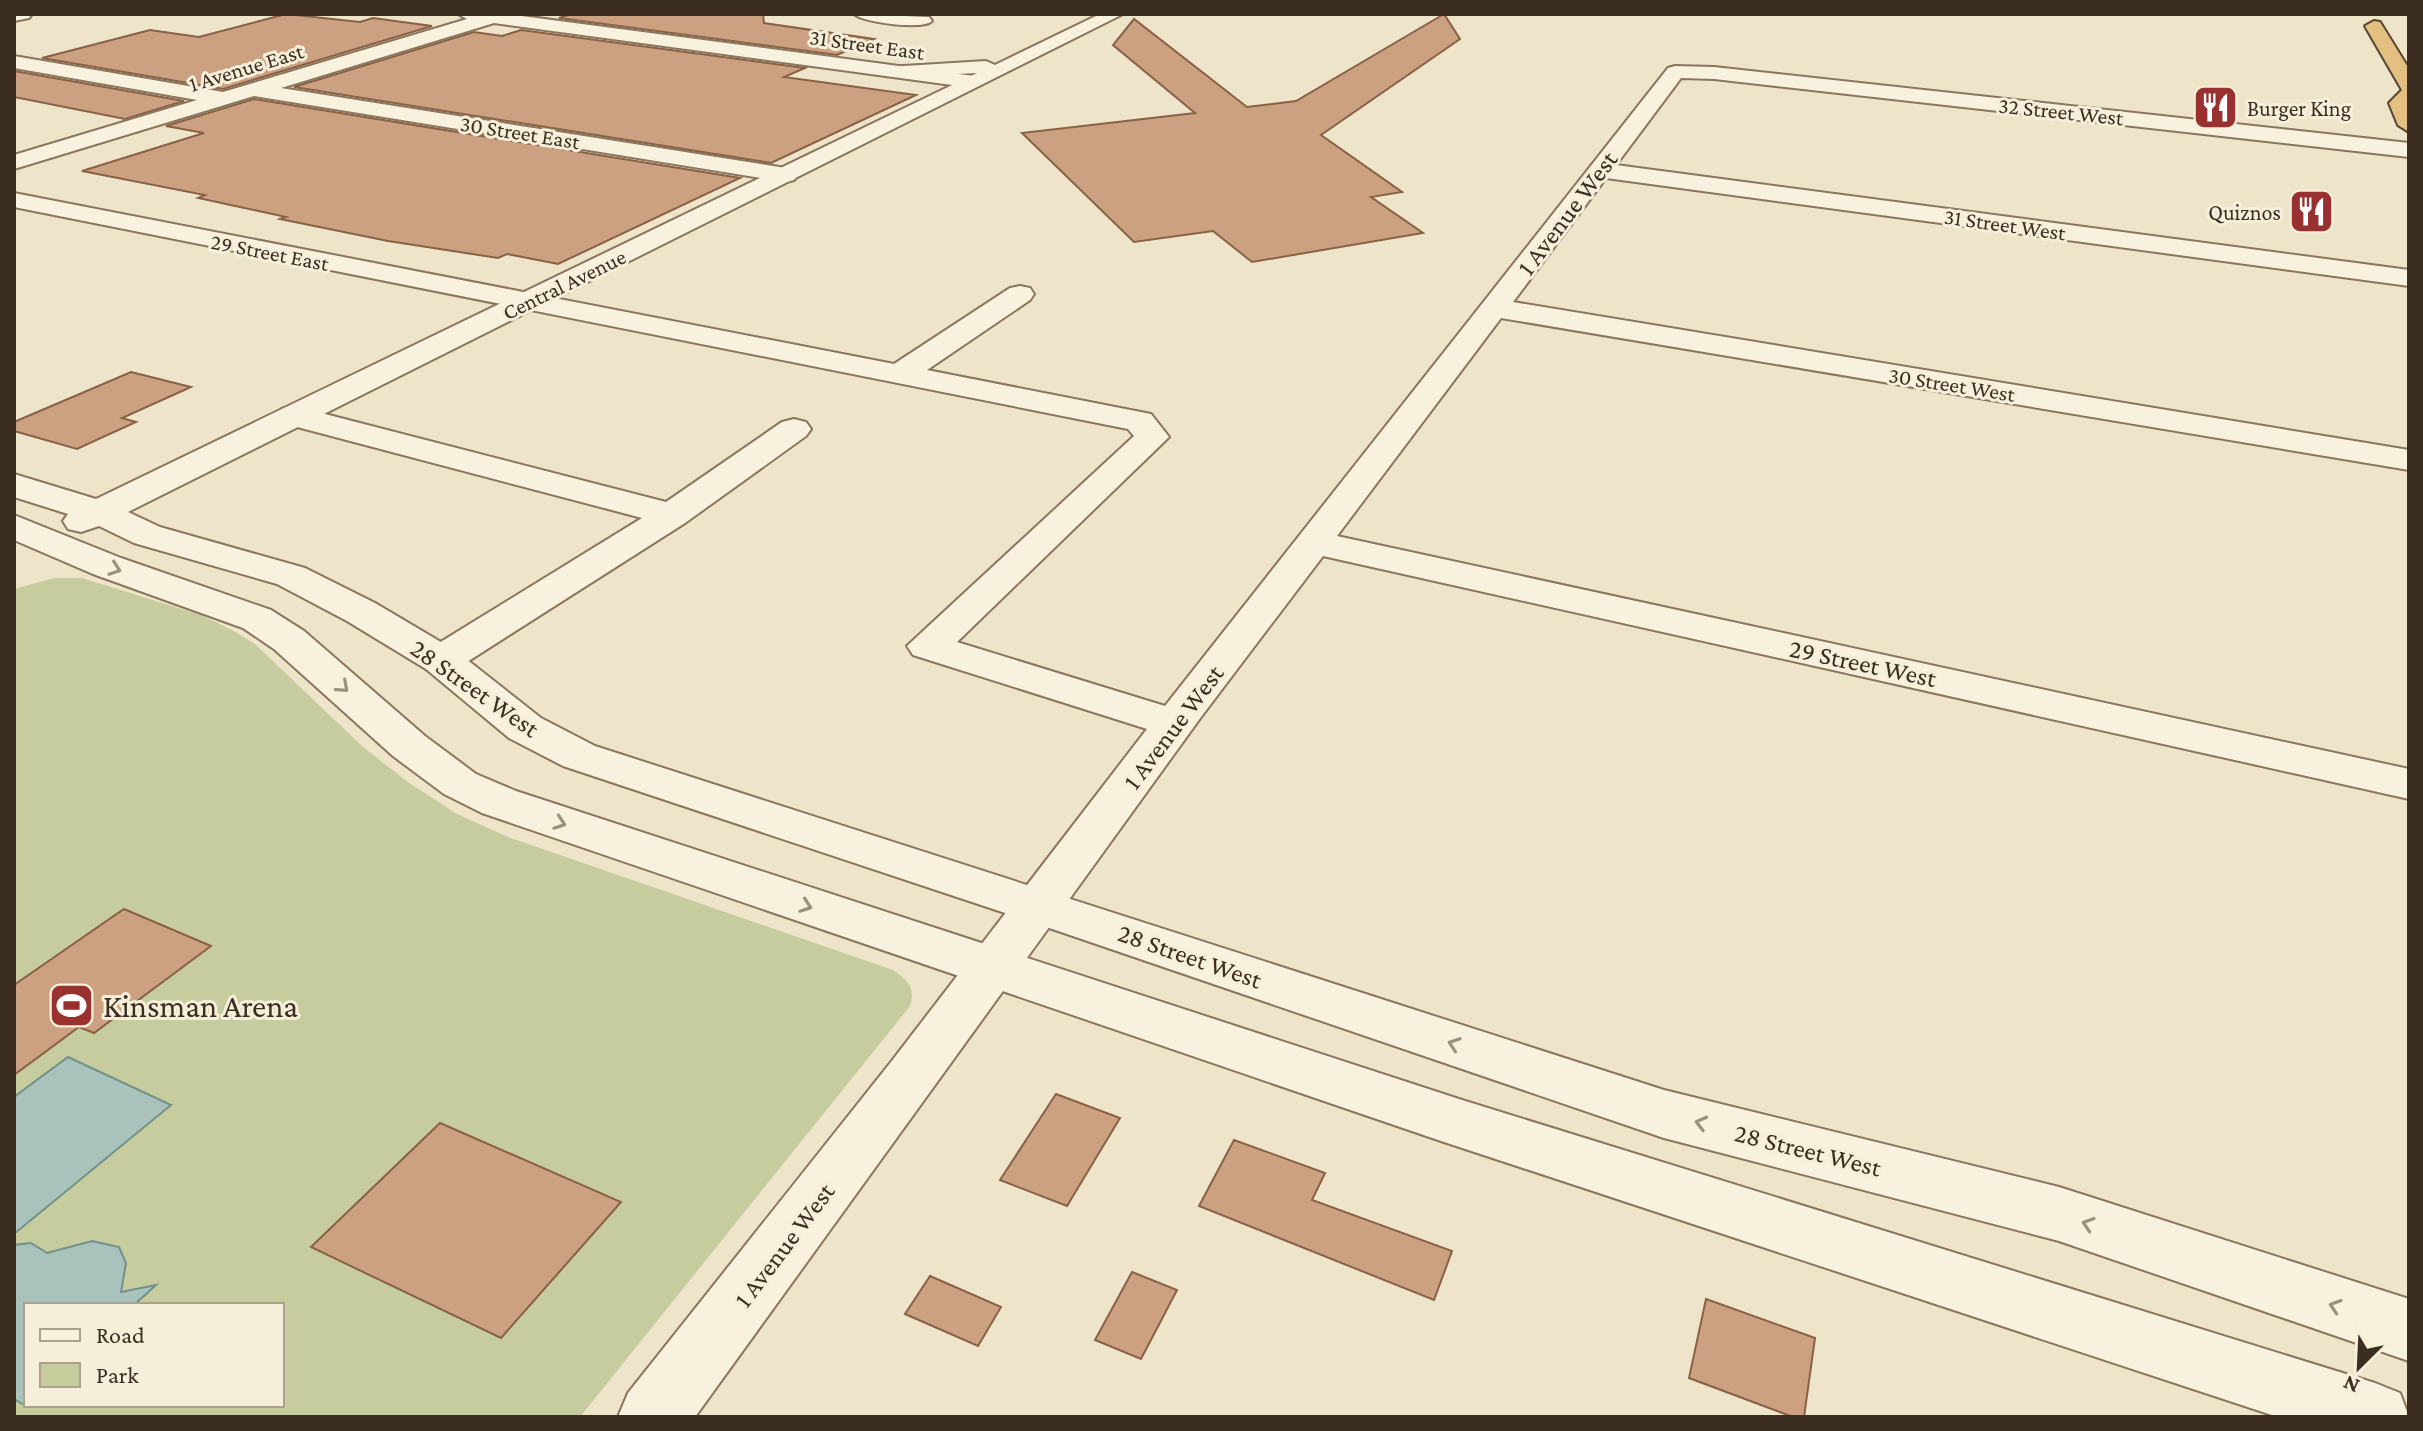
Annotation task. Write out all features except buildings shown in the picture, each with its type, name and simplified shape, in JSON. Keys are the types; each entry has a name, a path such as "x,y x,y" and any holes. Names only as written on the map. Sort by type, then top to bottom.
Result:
{"highway":[{"path":"2373,21 2409,86"},
{"path":"2409,95 2400,103 2409,125"}],"street":[{"path":"14,16 23,14"},
{"name":"31 Street East","path":"467,14 974,82"},
{"path":"863,14 923,21"},
{"name":"Central Avenue","path":"24,539 99,512 1114,14"},
{"name":"1 Avenue East","path":"14,162 498,16"},
{"path":"14,62 225,99"},
{"path":"894,71 949,71 1012,64"},
{"name":"1 Avenue West","path":"653,1417 1175,724 1675,72 1714,73"},
{"name":"32 Street West","path":"1714,73 2409,150"},
{"name":"30 Street East","path":"254,90 786,175"},
{"name":"31 Street West","path":"1600,170 2409,278"},
{"name":"29 Street East","path":"14,200 525,303 1139,421 1152,437 928,646 1175,724"},
{"path":"898,375 1020,294"},
{"name":"30 Street West","path":"1495,308 2409,460"},
{"path":"294,416 672,515"},
{"path":"441,660 672,515 794,429"},
{"name":"28 Street West","path":"14,485 99,512 147,535 291,576 361,612 441,660 525,728 579,756 1664,1114 2059,1214 2409,1330"},
{"path":"24,539 257,619 289,640 409,746 460,784 499,802 992,969 1599,1168 2215,1363 2375,1417"},
{"name":"29 Street West","path":"1316,543 2409,784"}],"green space":[{"path":"54,578 82,578 201,615 255,644 363,747 457,814 508,837 893,970 909,985 912,994 910,1006 580,1417 14,1417 14,589"}],"water":[{"path":"68,1057 171,1105 14,1234 14,1097"},
{"path":"92,1241 119,1247 126,1263 121,1292 156,1285 136,1303 24,1303 24,1405 14,1399 14,1245 31,1243 47,1253"}],"place":[{"name":"Burger King","path":"2216,108"},
{"name":"Quiznos","path":"2312,212"},
{"name":"Kinsman Arena","path":"72,1006"}]}
